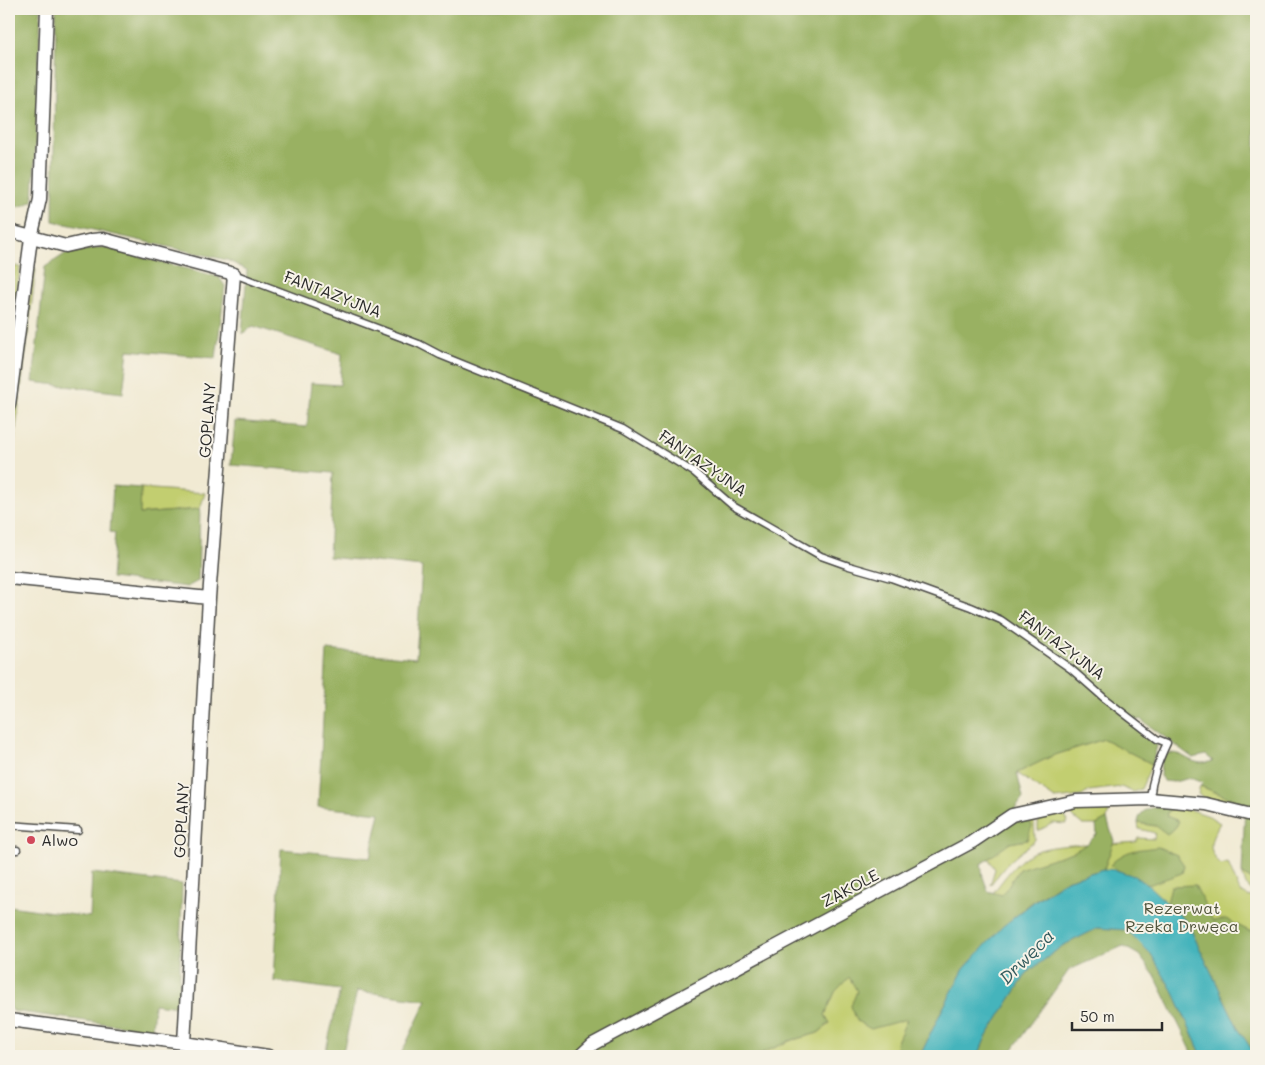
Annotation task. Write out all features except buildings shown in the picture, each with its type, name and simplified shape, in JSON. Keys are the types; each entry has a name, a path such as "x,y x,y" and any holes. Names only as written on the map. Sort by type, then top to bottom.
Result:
{"street":[{"path":"9,405 31,238 40,199 47,9"},
{"name":"FANTAZYJNA","path":"9,231 66,246 102,239 234,274"},
{"name":"GOPLANY","path":"184,1043 209,598 234,274"},
{"path":"9,578 209,598"},
{"path":"1150,799 1206,804 1256,816"},
{"name":"ZAKOLE","path":"580,1056 593,1044 972,842 1012,815 1076,801 1150,799"},
{"path":"9,1020 268,1056"}],"lane":[{"name":"FANTAZYJNA","path":"234,274 420,344 623,429 695,473 733,506 820,556 891,578 1001,620 1071,669 1104,698 1157,738 1167,743 1156,767 1150,799"},
{"path":"9,825 78,830"},
{"path":"9,850 17,850"}],"green space":[{"path":"9,9 41,9 33,201 20,207 9,204"},
{"path":"56,9 1256,9 1256,883 1242,873 1245,804 1200,786 1203,783 1190,778 1174,782 1164,781 1160,776 1161,762 1166,754 1178,754 1198,763 1213,761 1206,755 1193,758 1140,719 1132,723 1156,743 1157,746 1152,764 1104,739 1052,756 1017,773 1023,798 1011,815 1017,822 1028,818 1032,826 1027,840 1010,843 981,864 988,891 1002,895 1019,869 1073,852 1087,844 1097,834 1096,825 1107,819 1114,841 1104,869 1066,880 1033,901 1002,928 964,969 920,1056 899,1056 896,1044 907,1019 871,1029 857,1021 851,1006 857,991 849,977 835,992 825,1015 830,1023 818,1033 789,1041 756,1056 400,1056 427,1000 357,991 342,1056 325,1054 340,990 274,981 281,849 370,858 380,813 318,807 327,650 416,658 422,567 329,557 333,473 231,465 235,421 307,427 311,383 340,385 342,354 253,326 242,334 247,270 227,260 53,221"},
{"path":"102,247 219,277 225,286 216,358 128,350 123,393 33,382 45,267 65,254"},
{"path":"15,266 20,267 9,359 9,321"},
{"path":"33,269 36,269 21,391 18,387"},
{"path":"20,397 11,468 9,467 16,400"},
{"path":"113,486 141,488 140,514 200,509 198,581 187,587 111,578 115,533 110,532"},
{"path":"141,488 205,493 200,509 139,514"},
{"path":"1104,739 1152,764 1141,789 1133,792 1121,787 1089,791 1082,796 1055,799 1017,773 1052,756"},
{"path":"1200,786 1245,804 1244,810 1203,798 1198,794"},
{"path":"1154,807 1183,807 1168,811 1166,816 1179,821 1176,827 1167,834 1156,826 1138,823 1139,817 1145,810"},
{"name":"Rezerwat Rzeka Drwęca","path":"1183,807 1209,816 1220,823 1211,845 1211,850 1216,860 1221,865 1228,863 1240,892 1250,897 1256,894 1256,930 1249,931 1236,925 1256,1056 1202,1056 1141,947 1101,930 983,1056 756,1056 789,1041 818,1033 830,1024 825,1015 841,978 850,966 908,1019 896,1044 995,893 993,893 1022,859 1034,852 1053,847 1136,842 1138,838 1154,839 1155,833 1139,829 1138,823 1156,826 1166,816 1168,811"},
{"path":"1110,808 1107,819 1096,825 1083,825 1068,810"},
{"path":"1054,812 1063,814 1068,821 1066,824 1053,823 1038,831 1038,822 1042,814"},
{"path":"1028,818 1034,818 1035,840 1008,863 990,885 995,869 985,853 994,845 1027,840"},
{"path":"1158,847 1177,855 1184,865 1182,873 1148,885 1118,871 1110,865 1126,853"},
{"path":"92,873 182,884 179,1007 154,1004 152,1030 13,1011 9,1004 9,906 90,917"},
{"path":"1242,873 1256,883 1256,894 1246,885"},
{"path":"1195,885 1213,921 1226,919 1249,931 1256,930 1256,1056 1239,1030 1187,922 1167,903 1171,886"},
{"path":"1098,928 1127,930 1151,954 1175,995 1202,1056 1194,1056 1155,976 1139,955 1123,946 1069,970 1008,1056 978,1056 985,1039 1027,973 1062,946"}],"water":[{"name":"Drwęca","path":"1104,869 1116,870 1134,876 1148,885 1187,922 1239,1030 1256,1056 1202,1056 1175,995 1151,954 1127,930 1098,928 1062,946 1027,973 985,1039 978,1056 920,1056 964,969 1002,927 1036,900 1066,880"}],"place":[{"name":"Alwo","path":"31,840"}]}
